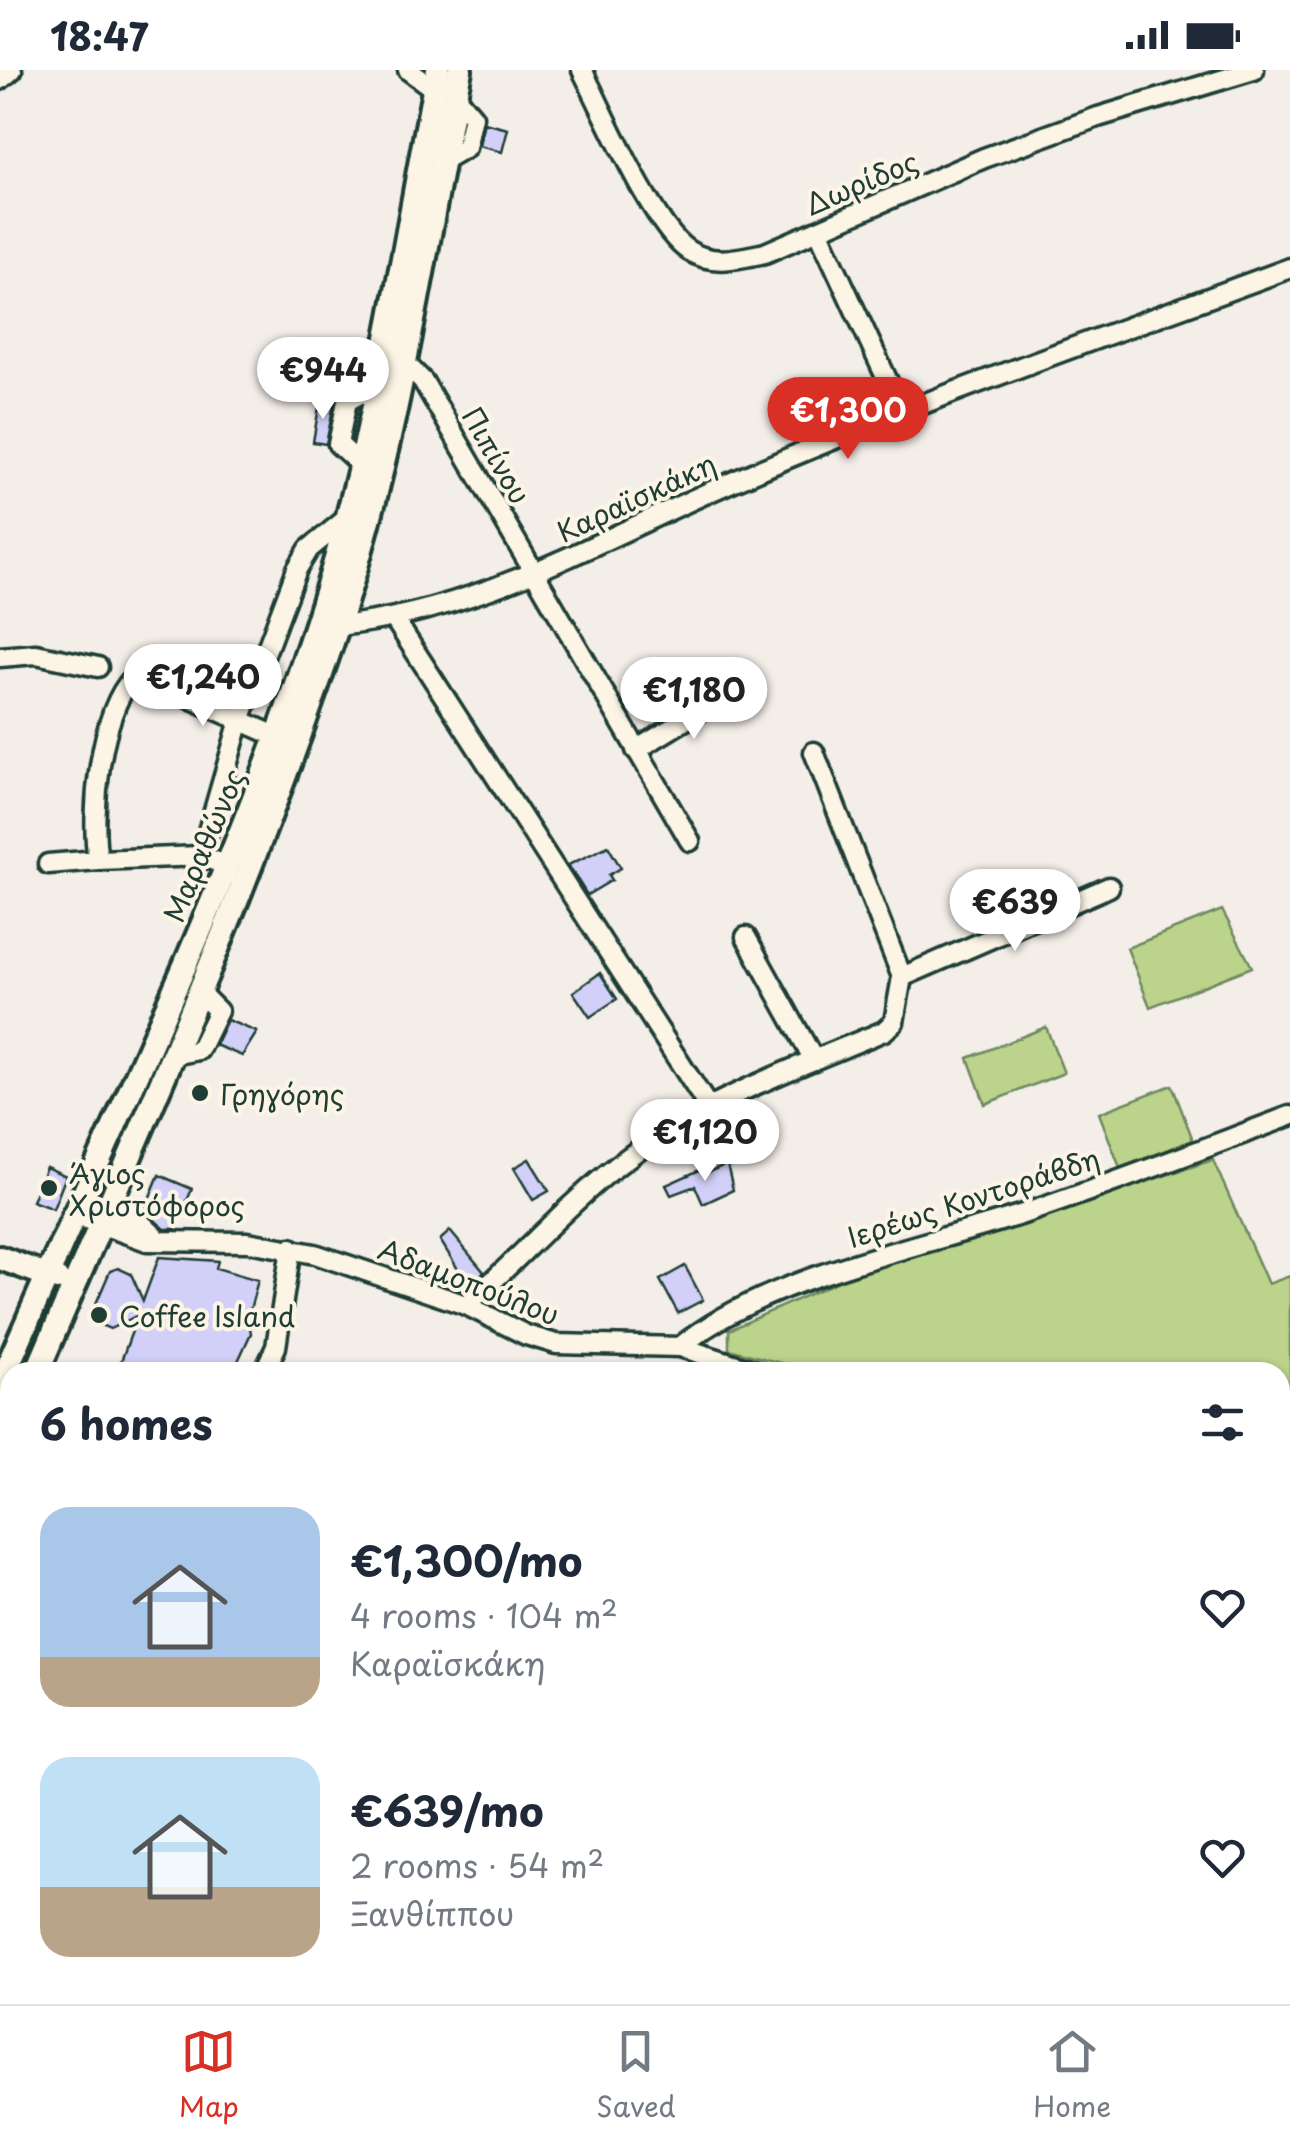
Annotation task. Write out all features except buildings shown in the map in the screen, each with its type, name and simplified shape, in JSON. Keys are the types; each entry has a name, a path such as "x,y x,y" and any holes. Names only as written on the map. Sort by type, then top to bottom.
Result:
{"main road":[{"name":"Μαραθώνος","path":"10,1362 228,866 278,737 360,464 442,85 460,70"},
{"name":"Μαραθώνος","path":"41,1362 200,993 293,759 337,626 368,523 442,162 442,85"},
{"path":"0,1258 74,1286"}],"street":[{"path":"0,80 12,70"},
{"path":"408,70 442,85"},
{"name":"Δωρίδος","path":"582,70 660,219 688,251 727,261 765,253 1017,146 1254,70"},
{"path":"818,230 904,414"},
{"name":"Καραϊσκάκη","path":"337,626 395,620 534,575 732,482 1290,268"},
{"name":"Πιπίνου","path":"402,360 422,381 690,841"},
{"path":"201,856 240,720 302,558 346,519"},
{"path":"395,620 709,1108"},
{"path":"0,658 36,654 98,667"},
{"path":"98,860 93,802 120,692 133,678 167,688 278,737"},
{"path":"636,750 728,694"},
{"path":"466,1305 627,1158 709,1108 890,1027 898,1015 902,977 814,752"},
{"path":"48,864 201,856 228,866"},
{"path":"902,977 1109,887"},
{"path":"746,937 814,1060"},
{"name":"Ιερέως Κοντοράβδη","path":"680,1347 714,1324 833,1270 1024,1213 1290,1116"},
{"name":"Αδαμοπούλου","path":"76,1205 104,1217 142,1224 158,1239 292,1248 466,1305 526,1336 556,1344 680,1347 727,1362"},
{"path":"269,1362 276,1348 292,1248"}],"green space":[{"path":"1222,910 1252,967 1150,1007 1127,948"},
{"path":"1046,1027 1064,1073 985,1104 968,1058"},
{"path":"1172,1085 1193,1140 1120,1168 1099,1113"},
{"path":"1213,1160 1268,1284 1290,1276 1290,1362 777,1362 729,1349 729,1330 843,1279"}],"place":[{"name":"Γρηγόρης","path":"200,1093"},
{"name":"Άγιος Χριστόφορος","path":"49,1188"},
{"name":"Coffee Island","path":"99,1315"}]}
